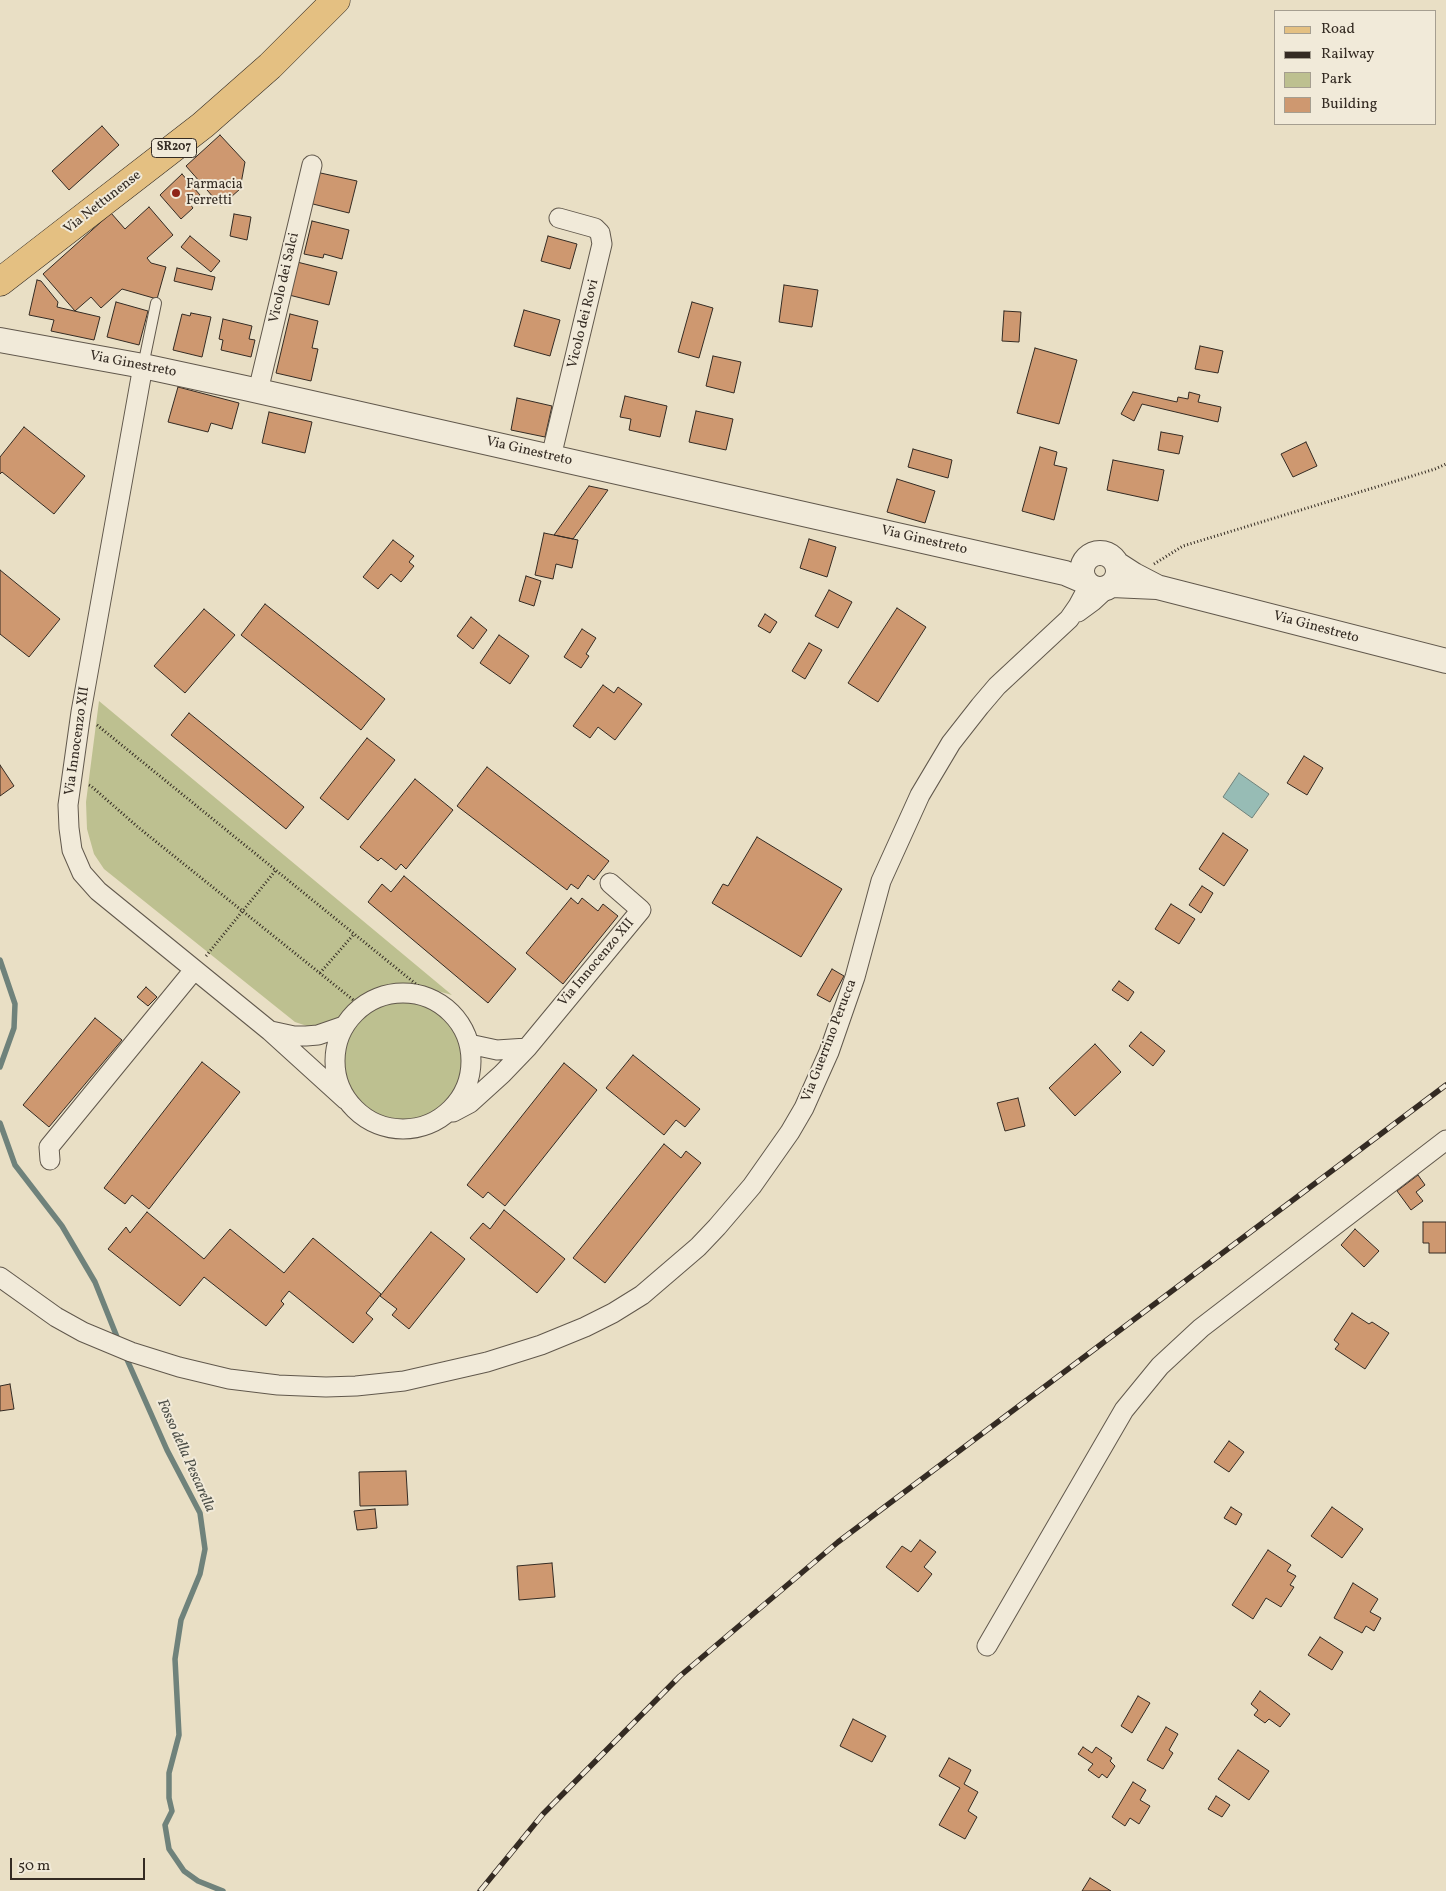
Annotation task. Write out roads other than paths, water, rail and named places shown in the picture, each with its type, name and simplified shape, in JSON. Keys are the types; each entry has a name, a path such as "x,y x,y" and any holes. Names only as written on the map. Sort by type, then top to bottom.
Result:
{"main road":[{"name":"Via Nettunense","path":"0,282 203,125 266,70 336,0"}],"street":[{"name":"Vicolo dei Salci","path":"258,391 312,165"},
{"name":"Vicolo dei Rovi","path":"551,457 602,244 600,233 595,228 559,218"},
{"name":"Via Ginestreto","path":"0,340 143,366 258,391 1056,571 1148,582 1446,662"},
{"name":"Via Innocenzo XII","path":"143,366 81,712 68,805 70,839 78,866 89,882 270,1031 365,1118 379,1126 399,1130 420,1128 470,1103 527,1048 641,910 610,883"},
{"name":"Via Guerrino Perucca","path":"0,1276 56,1317 108,1343 131,1352 186,1369 246,1382 326,1387 383,1384 448,1372 513,1354 585,1327 642,1295 698,1247 730,1213 764,1170 790,1132 808,1101 829,1052 855,977 881,881 902,831 920,795 951,743 997,686 1068,619 1093,601 1101,575"},
{"path":"50,1160 49,1147 194,970"},
{"name":"Via Innocenzo XII","path":"346,1100 338,1083 334,1064 336,1044 344,1026 362,1007 376,998 396,993 418,994 438,1002 452,1013 463,1028 469,1044 472,1064 468,1084 459,1102 444,1116"},
{"name":"Via Innocenzo XII","path":"270,1031 294,1036 306,1036 318,1035 344,1026"},
{"path":"469,1044 497,1050 527,1048"},
{"path":"987,1646 1124,1410 1160,1366 1201,1328 1446,1140"}],"lane":[{"path":"143,366 156,303"}],"water":[{"path":"1239,773 1269,794 1252,818 1223,797"}],"waterway":[{"name":"Fosso della Pescarella","path":"0,960 15,1004 14,1028 0,1067"},
{"name":"Fosso della Pescarella","path":"0,1123 15,1165 62,1226 95,1282 119,1342"},
{"name":"Fosso della Pescarella","path":"125,1355 167,1450 200,1513 205,1549 200,1574 181,1620 175,1659 179,1735 169,1773 169,1798 172,1811 165,1825 169,1849 184,1871 198,1881 223,1891"}],"railway":[{"path":"480,1891 543,1814 680,1676 838,1542 1446,1085"}],"place":[{"name":"Farmacia Ferretti","path":"176,193"}]}
